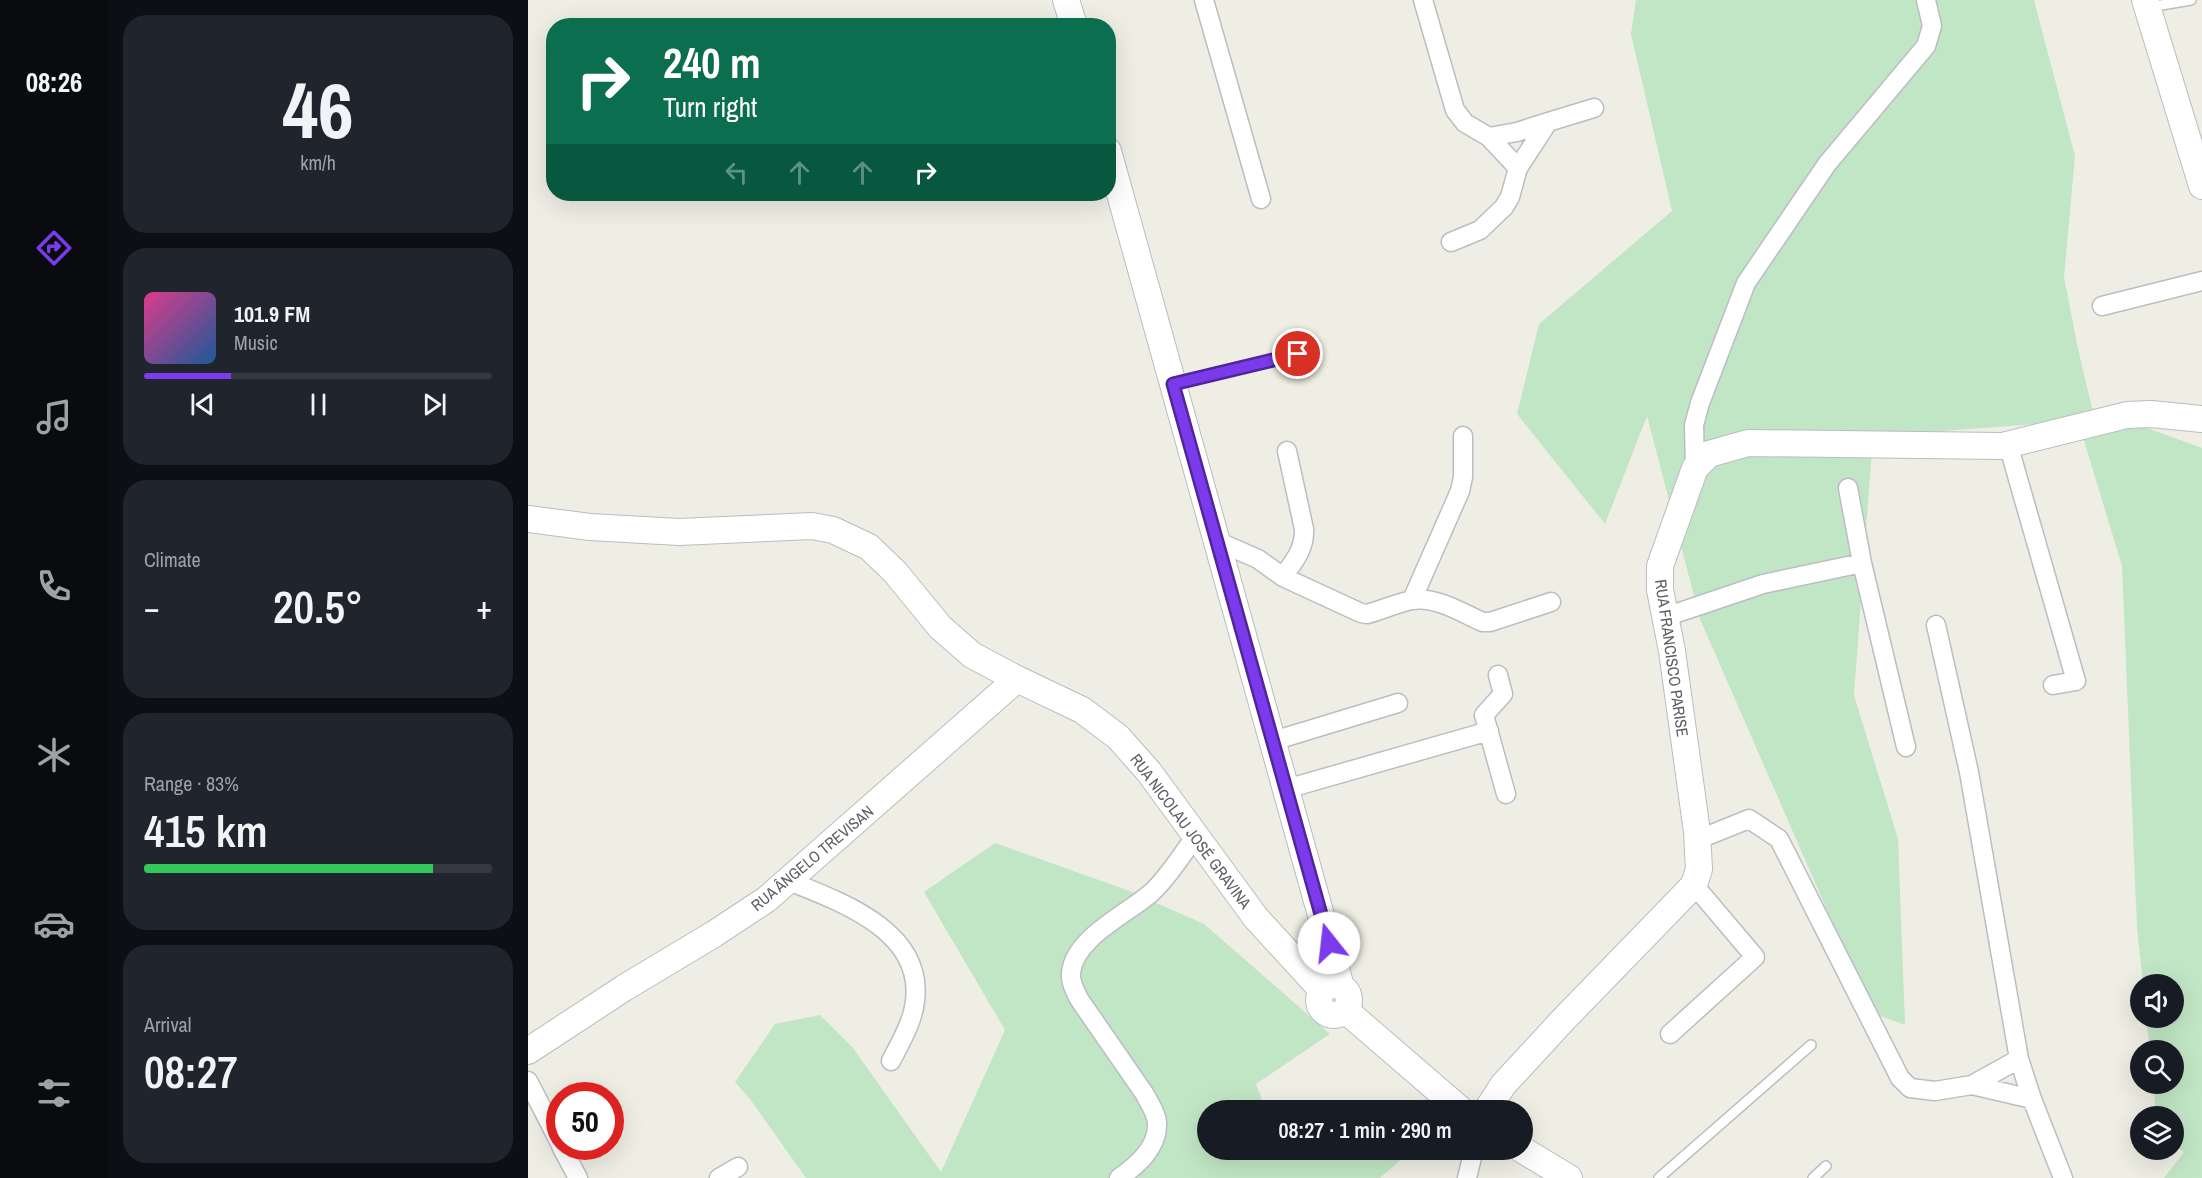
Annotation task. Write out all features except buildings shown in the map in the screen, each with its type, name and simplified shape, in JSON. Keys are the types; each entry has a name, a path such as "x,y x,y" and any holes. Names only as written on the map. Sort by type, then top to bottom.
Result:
{"main road":[{"path":"1066,0 1072,18"},
{"path":"2146,4 2202,186"},
{"path":"1116,180 1286,789 1336,996"},
{"path":"1695,468 1709,454 1748,443 2008,444 2127,415 2151,414 2202,419"},
{"name":"RUA FRANCISCO PARISE","path":"1694,885 1699,869 1697,840 1673,662 1660,590 1660,566 1695,468"},
{"name":"RUA NICOLAU JOSÉ GRAVINA","path":"528,519 590,527 658,531 802,526 833,530 869,547 895,572 940,627 972,655 1082,710 1118,737 1149,772 1256,918 1336,996 1450,1100"},
{"name":"RUA ÂNGELO TREVISAN","path":"528,1052 624,988 733,922 789,881 1017,679"},
{"path":"1493,1100 1503,1085 1564,1018 1694,885"},
{"path":"1533,1156 1569,1178"}],"street":[{"path":"1204,0 1261,200"},
{"path":"1423,0 1455,110 1465,123 1489,137 1518,168"},
{"path":"1695,468 1694,425 1700,403 1746,284 1827,164 1926,46 1932,26 1926,0"},
{"path":"1489,137 1517,132 1594,108"},
{"path":"1451,242 1480,230 1494,219 1510,197 1518,168 1548,123"},
{"path":"2102,306 2202,281"},
{"path":"1412,600 1460,491 1463,477 1463,436"},
{"path":"2008,444 2076,681 2053,685"},
{"path":"1283,577 1302,550 1304,540 1304,529 1287,451"},
{"path":"1848,488 1862,563 1906,747"},
{"path":"1217,541 1257,559 1283,577 1361,613 1367,614 1412,600 1436,602 1483,622 1490,622 1551,603"},
{"path":"1665,617 1763,584 1862,563"},
{"path":"1936,625 1968,772 2019,1059 2032,1099 2064,1178"},
{"path":"1498,675 1503,694 1484,714 1506,794"},
{"path":"1273,741 1398,703"},
{"path":"1286,789 1489,731"},
{"path":"1697,840 1749,819 1779,839 1900,1078 1910,1088 1935,1091 1972,1085 2019,1059"},
{"path":"1119,1178 1143,1158 1154,1142 1158,1124 1144,1093 1079,999 1073,987 1071,974 1074,961 1082,948 1094,936 1152,893 1196,836"},
{"path":"789,881 857,912 882,927 901,947 912,966 916,984 915,1004 891,1061"},
{"path":"1670,1034 1755,957 1694,885"},
{"path":"528,1081 546,1116"},
{"path":"1972,1085 2032,1099"},
{"path":"568,1160 578,1178"},
{"path":"1467,1178 1471,1160"},
{"path":"718,1178 738,1167"}],"lane":[{"path":"2146,4 2191,0"},
{"path":"1173,384 1298,354"},
{"path":"1659,1178 1811,1045"},
{"path":"1813,1178 1826,1166"}],"green space":[{"path":"1636,0 2034,0 2075,156 2064,277 2092,408 2202,448 2202,1178 2164,1178 2178,1160 2184,1160 2184,1106 2155,1106 2154,1094 2184,1094 2184,1040 2149,1040 2147,1028 2184,1028 2184,974 2142,974 2137,928 2122,566 2078,421 1873,436 1854,695 1898,839 1905,1025 1872,1013 1700,619 1647,416 1605,524 1517,414 1539,324 1672,211 1631,34"},
{"path":"995,843 1127,890 1204,924 1330,1034 1256,1084 1262,1100 1197,1100 1197,1160 1400,1160 1380,1178 806,1178 750,1099 735,1082 775,1024 820,1015 853,1048 941,1172 1005,1030 924,892"}],"route":[{"path":"1298,354 1173,384 1329,943"}]}
